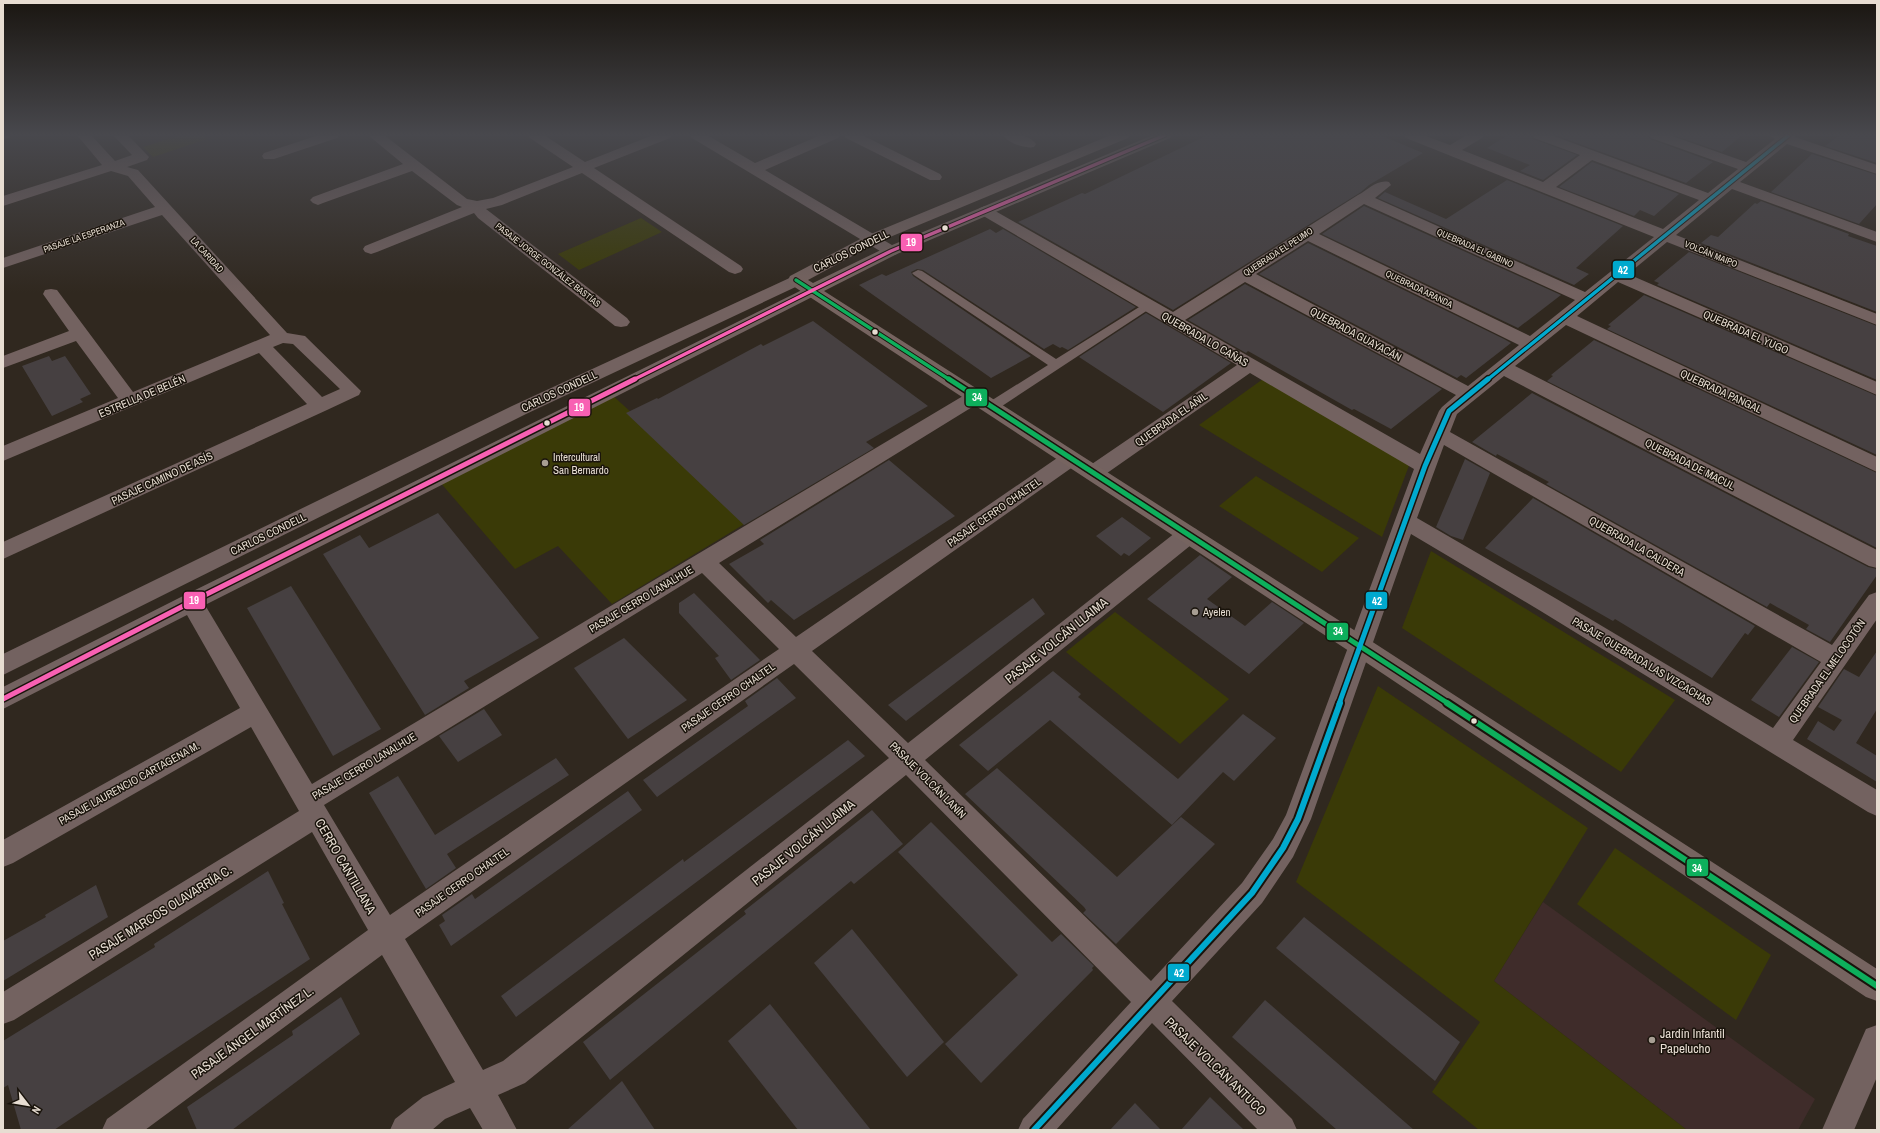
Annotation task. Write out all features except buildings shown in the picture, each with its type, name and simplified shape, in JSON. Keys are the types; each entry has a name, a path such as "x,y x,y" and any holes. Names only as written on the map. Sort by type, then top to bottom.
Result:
{"street":[{"path":"3,193 21,188"},
{"path":"3,201 40,188"},
{"name":"LA CARIDAD","path":"146,188 282,337"},
{"path":"318,200 351,188"},
{"path":"444,188 462,202 478,206"},
{"path":"371,249 478,206 497,202 532,188"},
{"path":"615,188 735,269"},
{"path":"786,188 891,251"},
{"name":"CARLOS CONDELL","path":"3,699 804,285 872,239 995,188"},
{"name":"CARLOS CONDELL","path":"3,665 519,410 804,285 891,251 1040,188"},
{"name":"QUEBRADA EL PEUMO","path":"1173,320 1378,188"},
{"name":"VOLCÁN MAIPO","path":"1545,188 1877,320"},
{"path":"1681,188 1710,199"},
{"path":"1034,1130 1150,1002 1252,893 1283,848 1298,819 1425,466 1449,411 1724,188"},
{"path":"1744,188 1877,236"},
{"name":"QUEBRADA EL GABINO","path":"1363,198 1586,299"},
{"name":"PASAJE JORGE GONZÁLEZ BASTÍAS","path":"478,206 483,214 621,322"},
{"name":"PASAJE LA ESPERANZA","path":"3,263 165,209"},
{"name":"QUEBRADA LO CAÑAS","path":"985,211 1425,466"},
{"name":"QUEBRADA ARANDA","path":"1307,234 1531,344"},
{"name":"QUEBRADA GUAYACÁN","path":"1243,274 1469,394"},
{"name":"QUEBRADA EL YUGO","path":"1616,275 1877,390"},
{"path":"804,285 1360,646 1877,986"},
{"path":"51,294 130,401"},
{"name":"QUEBRADA PANGAL","path":"1564,317 1877,465"},
{"path":"3,362 80,333"},
{"name":"ESTRELLA DE BELÉN","path":"3,454 282,337"},
{"name":"PASAJE CAMINO DE ASÍS","path":"3,551 352,391 299,340 282,337"},
{"path":"262,346 320,406"},
{"name":"QUEBRADA EL AÑIL","path":"1092,473 1250,364"},
{"name":"QUEBRADA DE MACUL","path":"1502,367 1877,560"},
{"name":"PASAJE CERRO LANALHUE","path":"312,808 703,561 983,402"},
{"name":"QUEBRADA LA CALDERA","path":"1439,434 1836,659"},
{"name":"PASAJE CERRO CHALTEL","path":"386,935 1070,459"},
{"name":"PASAJE QUEBRADA LAS VIZCACHAS","path":"1405,521 1554,608 1877,804"},
{"name":"PASAJE VOLCÁN LLAIMA","path":"406,1130 434,1108 514,1072 1188,535"},
{"name":"PASAJE VOLCÁN LANÍN","path":"703,561 794,651 907,759 1150,1002"},
{"name":"QUEBRADA EL MELOCOTÓN","path":"1777,742 1877,601"},
{"name":"CERRO CANTILLANA","path":"191,602 501,1130"},
{"name":"PASAJE LAURENCIO CARTAGENA M.","path":"3,854 255,712"},
{"name":"PASAJE MARCOS OLAVARRÍA C.","path":"3,1009 312,808"},
{"name":"PASAJE ÁNGEL MARTÍNEZ L.","path":"118,1130 386,935"},
{"name":"PASAJE VOLCÁN ANTUCO","path":"1150,1002 1281,1130"},
{"path":"1838,1130 1877,1040"}],"lane":[{"path":"918,274 1056,365"},
{"path":"983,402 1056,365 1148,306"}],"shaded area":[{"path":"641,218 662,232 579,270 558,254"},
{"path":"1263,379 1410,463 1382,537 1199,425"},
{"path":"612,395 751,520 612,604 558,546 515,569 439,481"},
{"path":"1256,476 1359,538 1322,572 1219,506"},
{"path":"1431,551 1675,700 1621,772 1402,628"},
{"path":"1115,612 1229,699 1180,744 1066,652"},
{"path":"1378,686 1588,828 1494,981 1687,1130 1479,1130 1432,1092 1480,1022 1296,882"},
{"path":"1615,848 1771,955 1736,1020 1577,904"},
{"name":"Jardín Infantil Papelucho","path":"1543,902 1815,1099 1798,1130 1687,1130 1494,981"}],"transit line":[{"name":"19","path":"3,699 191,602 891,251 1040,188"},
{"name":"42","path":"1034,1130 1252,893 1283,848 1298,819 1425,466 1449,411 1724,188"},
{"name":"34","path":"796,280 1360,646 1877,986"}],"place":[{"name":"Intercultural San Bernardo","path":"545,463"},
{"name":"Ayelen","path":"1195,612"},
{"name":"Jardín Infantil Papelucho","path":"1652,1040"}]}
